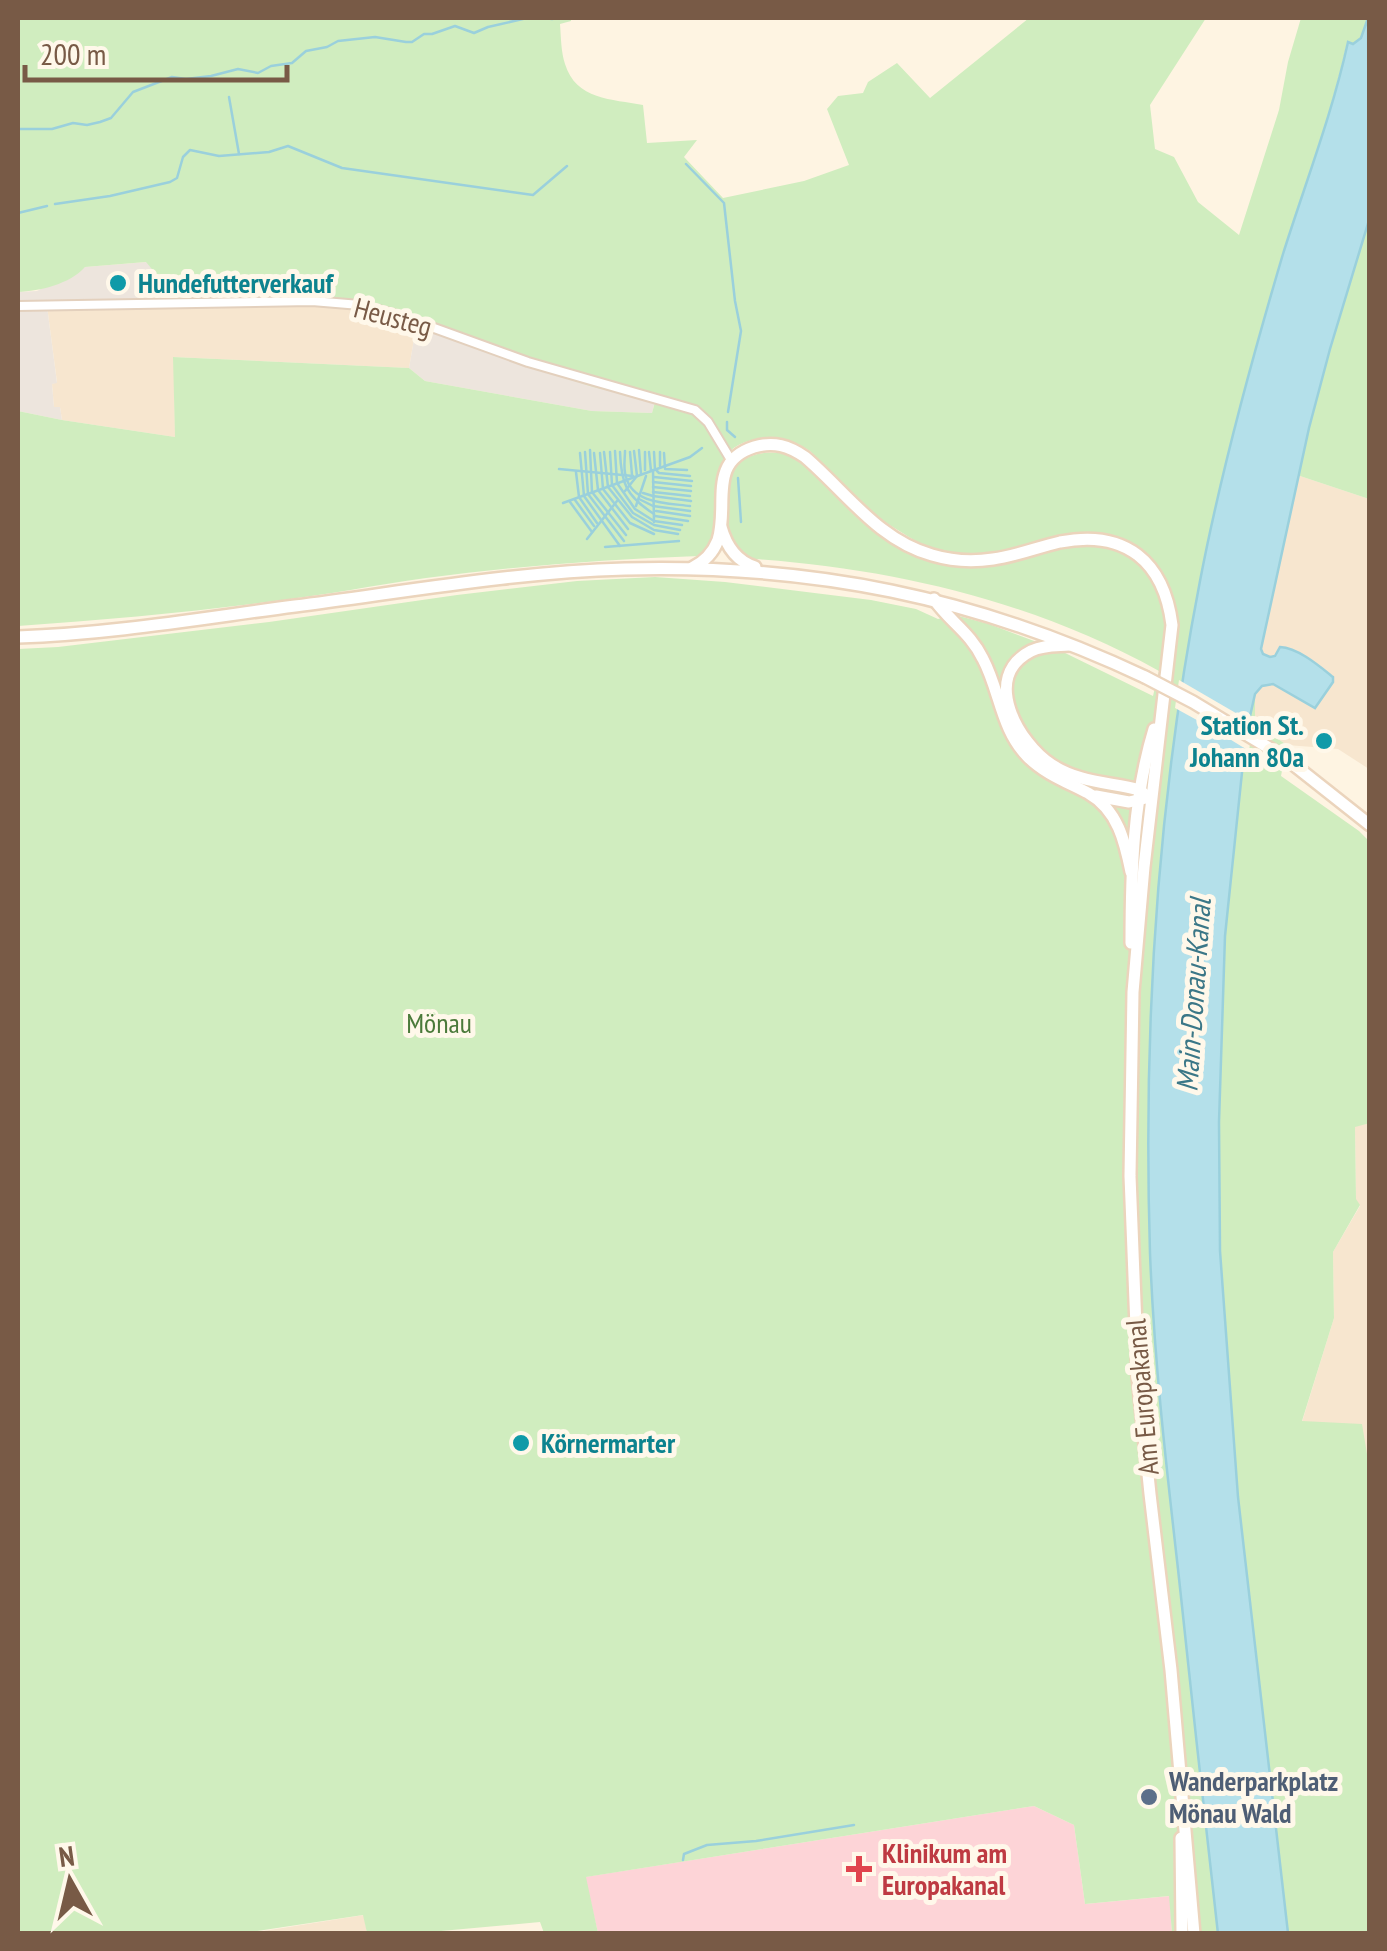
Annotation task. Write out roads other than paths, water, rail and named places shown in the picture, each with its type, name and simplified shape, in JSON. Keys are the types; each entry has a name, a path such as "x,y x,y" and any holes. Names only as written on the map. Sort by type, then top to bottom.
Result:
{"main road":[{"name":"Am Europakanal","path":"731,460 765,444 791,448 883,532 938,557 990,560 1060,542 1100,540 1128,547 1156,573 1168,600 1172,626 1164,694 1131,872 1133,992"},
{"path":"692,568 711,553 717,541 723,479 731,460"},
{"path":"720,526 735,555 762,572"},
{"path":"18,637 137,627 512,578 622,569 762,572 854,583 991,616 1073,645 1144,677 1284,757 1370,825"},
{"path":"934,600 976,646 1010,732 1028,757 1061,781 1092,795 1117,801 1146,796"},
{"path":"1073,645 1044,646 1024,656 1015,666 1007,694 1015,724 1028,745 1059,769 1146,796"},
{"path":"1092,795 1110,812 1124,836 1131,872"},
{"name":"Am Europakanal","path":"1146,796 1133,992 1130,1176 1138,1377 1194,1934"},
{"name":"Am Europakanal","path":"1182,1934 1183,1800"}],"street":[{"name":"Heusteg","path":"18,306 312,301 360,305 528,362 696,410 731,460"}],"water":[{"name":"Main-Donau-Kanal","path":"1368,18 1369,220 1309,428 1261,649 1270,657 1280,647 1294,650 1333,677 1333,682 1315,708 1273,684 1262,686 1255,694 1246,734 1225,936 1219,1122 1220,1251 1238,1497 1288,1933 1218,1934 1165,1451 1152,1293 1148,1169 1156,916 1185,664 1217,499 1271,295 1348,42 1353,44 1361,38"}],"waterway":[{"path":"18,129 100,122 111,118 133,92 172,77 211,76 238,69 258,73 271,66 292,63 306,51 338,41 375,37 412,42 424,34 455,26 474,33 527,18"},
{"path":"544,18 558,18"},
{"path":"229,97 239,154"},
{"path":"55,204 170,182 177,178 183,157 190,150 219,156 269,152 288,146 342,168 533,195 567,166"},
{"path":"686,164 724,203 741,331 728,412"},
{"path":"18,213 47,206"},
{"path":"727,422 727,430 735,437"},
{"path":"563,503 690,457 702,448"},
{"path":"590,450 592,492 626,535"},
{"path":"639,450 641,474"},
{"path":"615,451 617,483 635,509 654,521 682,525"},
{"path":"625,451 625,474 636,492 652,500 690,506"},
{"path":"625,491 637,476 634,451"},
{"path":"585,452 588,494 624,541"},
{"path":"604,452 608,487 632,517 654,530 678,534"},
{"path":"610,452 612,485 633,513 654,525 680,530"},
{"path":"620,452 627,488 654,514"},
{"path":"630,452 632,475"},
{"path":"645,452 645,470"},
{"path":"649,452 651,471"},
{"path":"654,452 655,470"},
{"path":"660,452 660,466"},
{"path":"580,453 584,496 620,546"},
{"path":"594,453 598,490 628,529"},
{"path":"600,453 603,489 630,523 654,534"},
{"path":"664,453 665,469 687,470"},
{"path":"559,469 633,476"},
{"path":"653,470 654,522"},
{"path":"657,471 690,476"},
{"path":"576,472 579,497 597,523"},
{"path":"636,506 646,476"},
{"path":"654,477 692,481"},
{"path":"738,478 741,522"},
{"path":"653,482 691,486"},
{"path":"653,487 691,491"},
{"path":"653,492 690,496"},
{"path":"643,493 691,501"},
{"path":"639,499 653,506 690,511"},
{"path":"575,500 594,526"},
{"path":"587,539 617,501"},
{"path":"570,502 592,532"},
{"path":"656,511 690,516"},
{"path":"655,516 688,521"},
{"path":"605,547 679,541"},
{"path":"683,1860 684,1854 707,1845 854,1825"}],"place":[{"name":"Hundefutterverkauf","path":"118,283"},
{"name":"Station St. Johann 80a","path":"1324,741"},
{"name":"Körnermarter","path":"521,1443"},
{"name":"Wanderparkplatz Mönau Wald","path":"1149,1797"},
{"name":"Klinikum am Europakanal","path":"859,1869"}],"park label":[{"name":"Mönau","path":"439,1023"}]}
